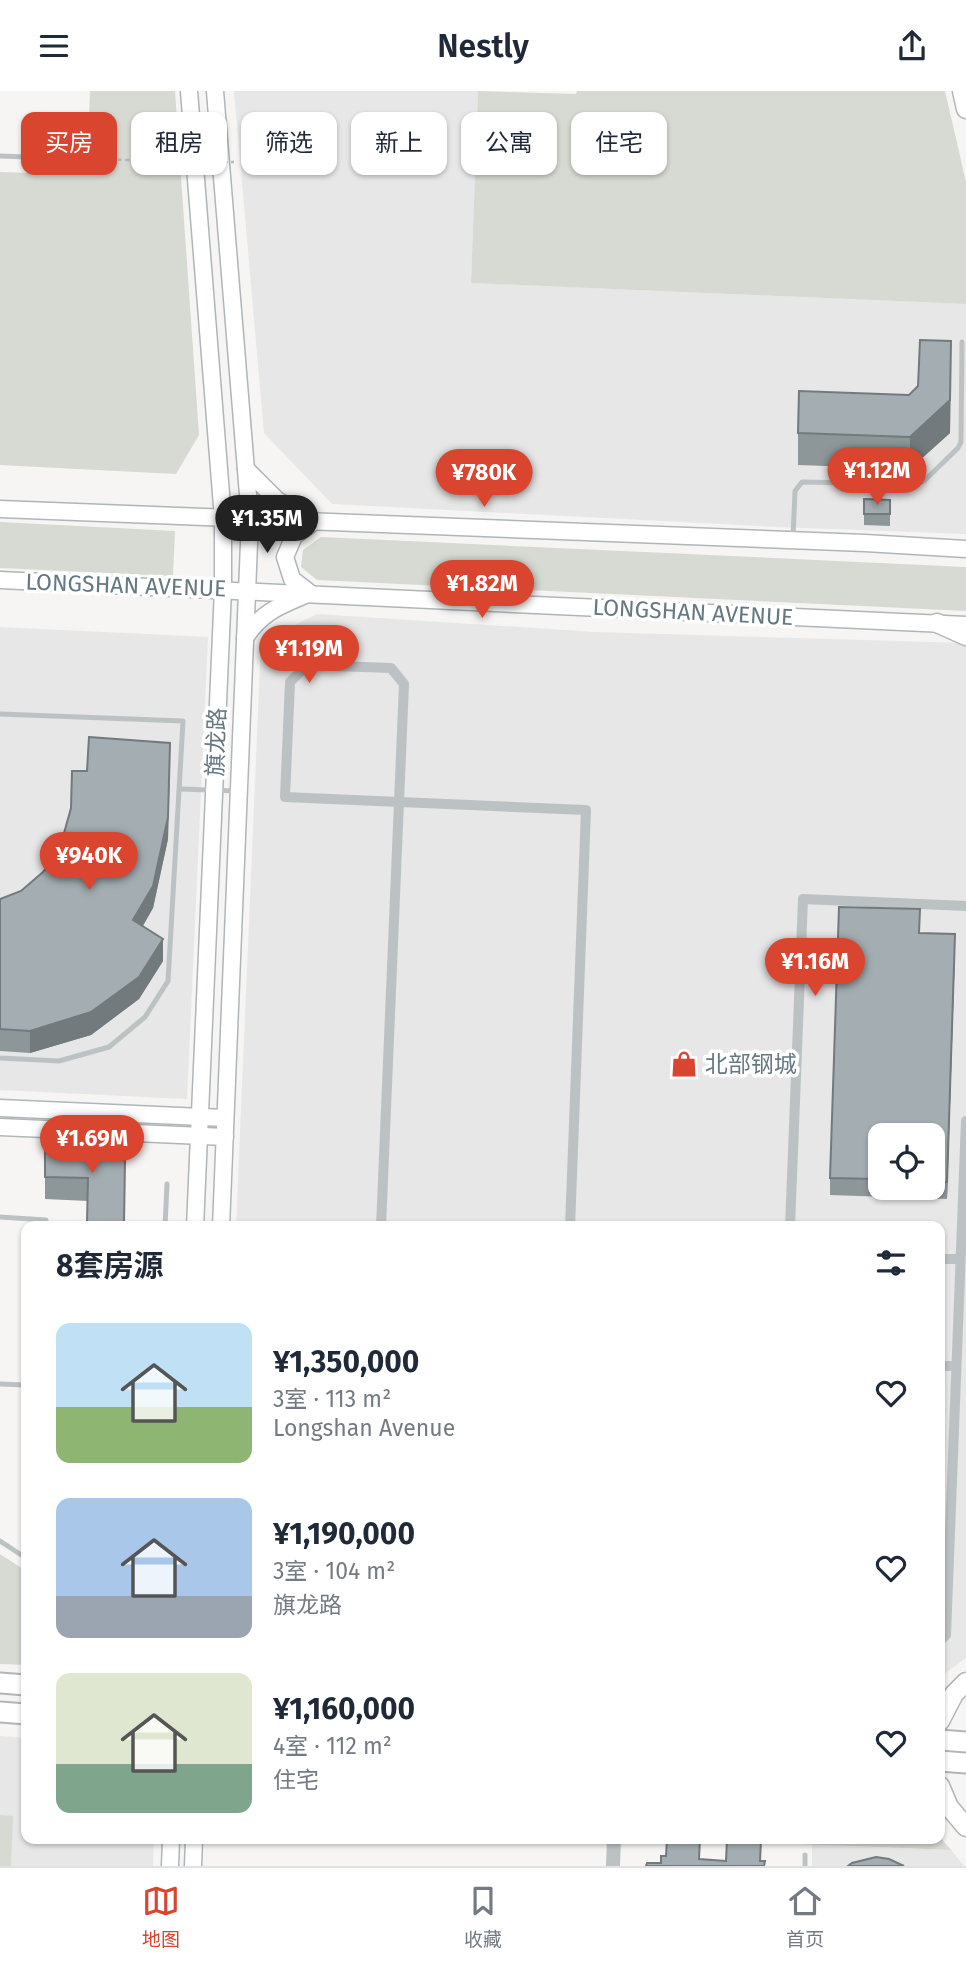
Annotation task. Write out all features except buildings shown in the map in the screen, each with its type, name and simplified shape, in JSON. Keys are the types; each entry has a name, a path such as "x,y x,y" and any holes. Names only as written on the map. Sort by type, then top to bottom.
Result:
{"highway":[{"path":"0,1683 21,1685"},
{"path":"0,1712 21,1714"},
{"path":"945,1740 966,1742"},
{"path":"945,1762 966,1763"}],"main road":[{"name":"旗龙路","path":"189,91 223,519 195,1221"},
{"path":"215,91 250,519 221,1221"},
{"path":"962,91 966,109"},
{"path":"246,469 277,500 315,521"},
{"path":"0,509 966,549"},
{"path":"244,640 255,622 275,608 310,593 292,579 285,558 293,535 315,521"},
{"name":"LONGSHAN AVENUE","path":"0,580 966,625"},
{"path":"937,623 966,636"},
{"path":"0,1108 225,1118"},
{"path":"0,1127 225,1137"},
{"path":"945,1710 954,1694 966,1682"},
{"path":"945,1798 949,1807 966,1827"},
{"path":"170,1866 171,1844"},
{"path":"193,1866 194,1844"}],"street":[{"path":"381,1221 399,802 404,684 391,668 307,665 290,682 285,797 399,802 586,810 570,1221"},
{"path":"790,1221 803,899 966,906"},
{"path":"945,1636 956,1366 962,1306 960,1259 966,1121"},
{"path":"945,1259 960,1259"},
{"path":"945,1366 956,1366"},
{"path":"612,1866 614,1844"}],"lane":[{"path":"0,156 21,157"},
{"path":"793,540 795,491 802,482 917,484 924,481 958,448 961,442 964,385 962,342"},
{"path":"0,713 183,722 169,981 145,1017 109,1048 60,1061 0,1058"},
{"path":"181,789 237,791"},
{"path":"165,1221 167,1184"},
{"path":"0,1217 46,1221"},
{"path":"0,1384 21,1385"},
{"path":"0,1541 21,1555"},
{"path":"805,1855 805,1866"}],"path":[{"path":"117,160 234,162"}],"shaded area":[{"path":"90,91 175,91 176,112 131,112 131,175 181,175 199,435 176,474 0,465 0,172 21,173 21,175 117,175 117,112 89,112"},
{"path":"234,91 478,91 477,112 461,112 461,175 475,175 471,283 966,304 966,534 332,504 264,433 241,175 337,175 337,112 241,112 241,171"},
{"path":"478,91 576,94 577,91 945,91 966,182 966,304 471,283 475,175 557,175 557,112 477,112"},
{"path":"0,522 175,531 173,576 0,568"},
{"path":"321,537 966,567 966,611 317,580 301,567 303,550"},
{"path":"317,614 595,632 966,643 966,1658 945,1673 945,1221 236,1221 261,642"},
{"path":"0,627 208,637 187,1099 0,1090"},
{"path":"0,1554 21,1568 21,1665 0,1664"},
{"path":"0,1736 21,1738 21,1844 154,1844 153,1866 0,1866"},
{"path":"0,1815 13,1816 11,1866 0,1866"},
{"path":"945,1843 951,1850 802,1844"},
{"path":"812,1845 951,1850 964,1866 812,1866"}],"place":[{"name":"北部钢城","path":"684,1064"}]}
